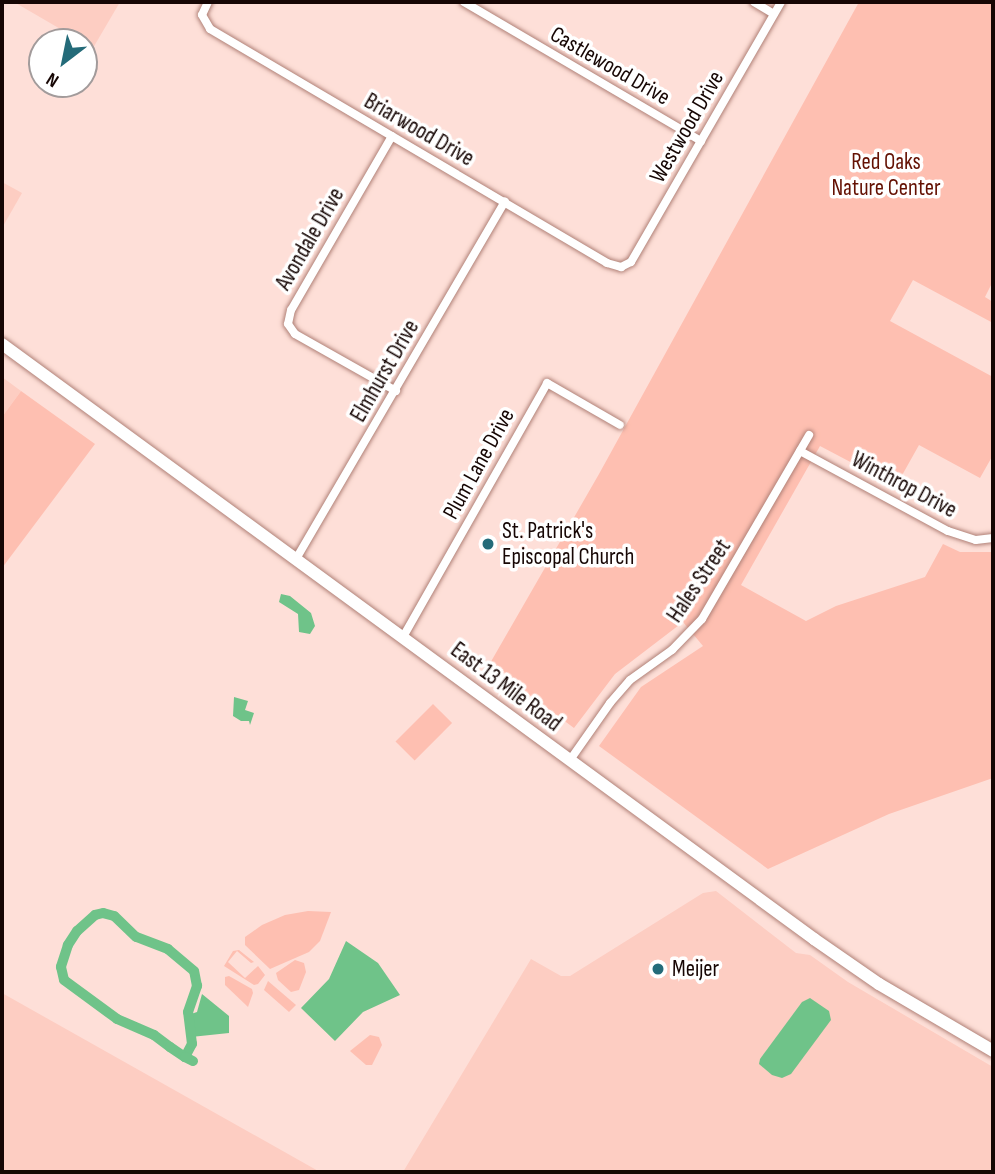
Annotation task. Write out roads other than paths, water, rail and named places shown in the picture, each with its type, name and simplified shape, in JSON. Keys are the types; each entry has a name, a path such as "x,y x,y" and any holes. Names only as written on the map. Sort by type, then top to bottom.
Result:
{"main road":[{"name":"East 13 Mile Road","path":"2,344 860,971 993,1051"}],"street":[{"name":"Briarwood Drive","path":"208,2 203,11 203,20 210,29 611,265 621,267"},
{"name":"Castlewood Drive","path":"464,2 701,141"},
{"path":"754,2 774,14"},
{"name":"Westwood Drive","path":"621,267 631,262 781,2"},
{"name":"Avondale Drive","path":"392,136 291,310 288,324 295,334 396,391"},
{"name":"Elmhurst Drive","path":"296,559 505,202"},
{"name":"Plum Lane Drive","path":"404,637 547,383 620,425"},
{"name":"Hales Street","path":"570,760 610,703 630,680 686,638 702,619 809,435"},
{"name":"Winthrop Drive","path":"800,450 960,536 993,538"}],"waterway":[{"path":"185,1057 192,1044 188,1012 197,986 194,971 168,949 136,937 114,916 103,913 95,915 77,931 68,945 61,967 64,980 117,1019 154,1035 170,1047 185,1057 193,1061"}],"place":[{"name":"St. Patrick's Episcopal Church","path":"488,544"},
{"name":"Meijer","path":"658,969"}],"park label":[{"name":"Red Oaks Nature Center","path":"886,175"}]}
